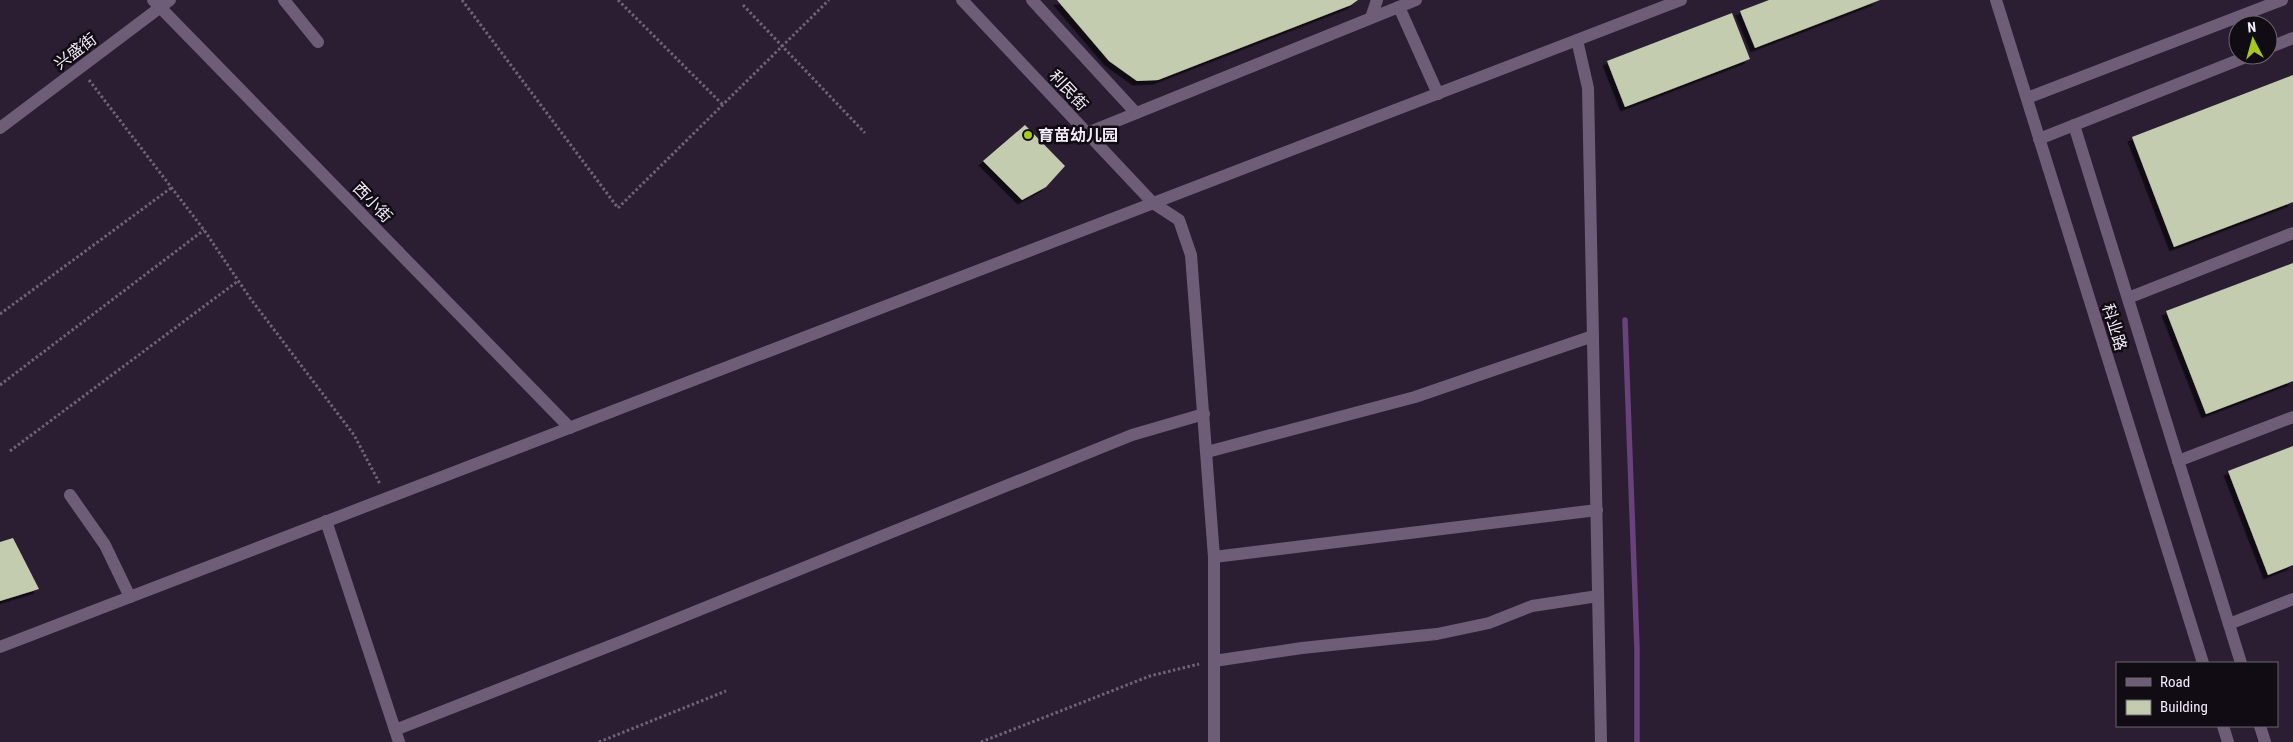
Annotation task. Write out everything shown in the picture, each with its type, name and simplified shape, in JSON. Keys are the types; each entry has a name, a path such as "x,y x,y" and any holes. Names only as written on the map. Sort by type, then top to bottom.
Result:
{"street":[{"path":"284,0 318,42"},
{"name":"利民街","path":"962,0 1153,203 1179,220 1191,255 1214,557 1214,742"},
{"path":"1032,0 1136,112"},
{"path":"1371,18 1377,0"},
{"path":"1087,132 1416,0"},
{"path":"0,647 1681,0"},
{"name":"科业路","path":"1996,0 2203,662"},
{"path":"2027,98 2282,0"},
{"name":"兴盛街","path":"0,128 80,68 161,2"},
{"name":"西小街","path":"161,2 570,428"},
{"path":"1399,7 1438,94"},
{"path":"2278,44 2293,38"},
{"path":"1577,40 1588,88 1601,742"},
{"path":"2039,139 2228,64"},
{"path":"2074,125 2241,662"},
{"path":"2128,298 2293,233"},
{"path":"1207,452 1415,397 1593,336"},
{"path":"326,522 397,736 625,640 1132,435 1204,414"},
{"path":"2178,461 2293,417"},
{"path":"70,495 105,545 130,597"},
{"path":"1214,557 1596,510"},
{"path":"1214,661 1302,648 1437,634 1489,623 1532,606 1598,596"},
{"path":"2229,624 2293,599"},
{"path":"2222,727 2228,742"},
{"path":"2260,727 2265,742"}],"path":[{"path":"462,0 618,208 829,0"},
{"path":"618,0 723,104"},
{"path":"744,5 865,133"},
{"path":"80,68 204,230 238,281 354,435 387,498"},
{"path":"0,314 171,188"},
{"path":"0,385 204,230"},
{"path":"10,451 238,281"},
{"path":"981,742 1150,676 1214,661"},
{"path":"599,742 726,691"}],"building":[{"path":"1057,0 1358,0 1351,5 1158,80 1137,81 1109,61"},
{"path":"1769,0 1880,0 1755,48 1740,11"},
{"path":"1732,13 1750,59 1625,107 1607,61"},
{"path":"2293,75 2293,202 2174,247 2132,137"},
{"path":"1025,125 1065,166 1046,187 1022,200 983,161"},
{"path":"2293,263 2293,381 2206,414 2166,311"},
{"path":"2293,446 2293,565 2268,575 2228,471"},
{"path":"13,538 39,589 0,601 0,542"}],"waterway":[{"path":"1625,320 1637,649 1637,742"}],"place":[{"name":"育苗幼儿园","path":"1028,135"}]}
